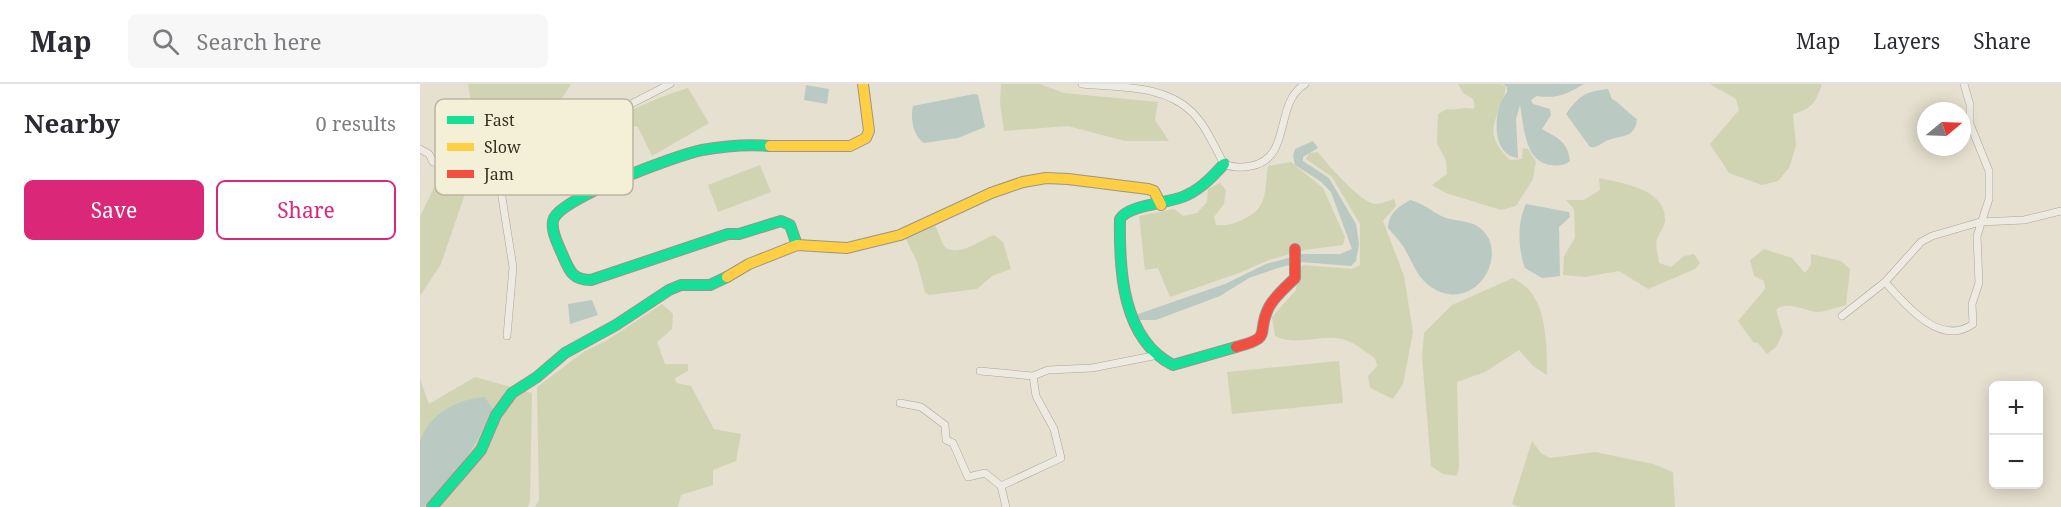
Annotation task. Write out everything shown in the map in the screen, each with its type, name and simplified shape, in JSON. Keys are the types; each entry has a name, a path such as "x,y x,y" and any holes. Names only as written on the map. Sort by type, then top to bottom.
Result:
{"street":[{"path":"633,103 670,84"},
{"path":"633,174 701,150 758,146 800,148 858,144 866,138 869,131 863,84"},
{"path":"1082,84 1161,92 1178,101 1203,125 1224,164 1240,168 1260,165 1274,153 1281,137 1287,106 1305,84"},
{"path":"1885,282 1932,326 1951,330 1971,326 1972,304 1979,283 1977,236 1989,199 1989,171 1970,124 1970,105 1964,84"},
{"path":"420,149 429,154 435,162"},
{"path":"1153,356 1132,316 1121,268 1120,219 1126,212 1161,205 1194,193 1224,164"},
{"path":"432,507 481,450 496,415 512,393 537,377 565,353 681,285 710,285 719,282 748,264 805,243 847,248 900,235 991,193 1046,178 1148,189 1154,191 1161,205"},
{"path":"502,195 513,267 507,336"},
{"path":"586,195 569,203 555,215 552,223 556,240 571,274 579,280 591,280 728,234 739,234 778,221 785,221 790,225 797,245"},
{"path":"1842,316 1885,282 1921,242 1932,236 1980,222 2024,220 2061,211"},
{"path":"980,371 1033,376 1048,370 1092,368 1153,356 1173,365 1256,342 1262,337 1267,309 1295,278 1295,249"},
{"path":"1001,486 1061,458 1054,429 1036,396 1033,376"},
{"path":"900,403 921,407 945,425 946,440 953,443 968,477 985,473 1001,486 1006,507"}],"green space":[{"path":"468,84 571,84 562,99 471,99"},
{"path":"1001,84 1040,84 1064,93 1158,102 1155,120 1169,141 1125,141 1068,126 1004,131 1000,103"},
{"path":"1458,84 1501,84 1506,87 1494,124 1495,140 1510,160 1522,159 1523,148 1528,149 1536,162 1533,179 1516,206 1501,210 1446,193 1432,185 1447,174 1446,160 1437,144 1438,114 1447,109 1473,109 1475,106 1473,99 1463,93"},
{"path":"1710,84 1822,84 1812,104 1805,110 1793,114 1796,146 1789,168 1778,181 1762,185 1729,173 1710,144 1739,110 1736,99"},
{"path":"688,88 709,123 652,156 638,127 633,126 633,110"},
{"path":"1318,152 1344,182 1369,202 1377,204 1394,199 1396,206 1383,221 1404,276 1413,332 1403,384 1393,399 1370,388 1368,376 1377,366 1375,358 1350,342 1333,338 1291,340 1275,336 1272,317 1296,290 1299,269 1303,265 1352,269 1360,265 1360,224 1332,177 1306,159 1309,153"},
{"path":"1291,162 1323,188 1345,237 1343,245 1305,250 1269,260 1170,297 1158,268 1145,270 1139,216 1174,209 1183,216 1197,213 1207,202 1208,189 1220,183 1226,190 1224,204 1214,217 1216,225 1237,222 1252,214 1262,204 1268,166"},
{"path":"760,165 771,192 718,212 708,185"},
{"path":"1599,178 1631,185 1659,201 1664,210 1665,221 1656,242 1659,263 1671,267 1684,256 1694,254 1700,263 1695,269 1648,289 1619,271 1585,277 1563,275 1564,256 1575,238 1574,209 1566,200 1584,200 1600,190"},
{"path":"435,185 435,195 465,195 441,264 420,296 420,217"},
{"path":"935,225 945,247 950,250 970,247 994,235 1003,242 1011,269 992,276 977,289 929,295 925,292 917,262 905,237"},
{"path":"1764,249 1792,258 1805,273 1811,265 1811,254 1841,261 1850,269 1846,305 1820,312 1790,306 1776,310 1783,333 1776,347 1767,354 1758,343 1753,342 1738,321 1765,289 1764,281 1754,276 1750,260"},
{"path":"1513,278 1528,289 1539,307 1545,330 1547,375 1533,366 1519,350 1485,372 1457,382 1459,468 1457,476 1443,474 1431,466 1422,357 1424,333 1452,305"},
{"path":"662,304 673,314 672,329 657,342 665,364 688,364 688,371 675,378 676,383 691,386 714,429 741,434 736,461 713,470 713,485 681,495 678,507 535,507 539,500 537,387 585,351 606,341"},
{"path":"1339,361 1343,403 1232,414 1227,372"},
{"path":"475,377 532,393 528,507 420,507 420,379 429,404"},
{"path":"1532,441 1541,453 1550,458 1595,452 1653,464 1673,472 1675,507 1518,507 1512,504"}],"shaded area":[{"path":"1503,84 1584,84 1562,95 1537,96 1531,100 1533,104 1550,109 1551,115 1542,129 1564,145 1570,161 1563,165 1554,165 1542,162 1535,157 1524,132 1520,105 1516,119 1518,158 1502,149 1497,130 1497,119 1502,99 1507,92 1507,87"},
{"path":"806,85 829,89 827,104 804,100"},
{"path":"1608,89 1612,99 1637,119 1636,125 1634,130 1627,135 1590,147 1566,114 1583,96"},
{"path":"978,95 985,127 958,138 924,143 920,140 913,126 913,106"},
{"path":"1313,141 1318,148 1303,157 1303,161 1329,178 1356,224 1359,244 1356,261 1351,266 1301,262 1278,268 1249,278 1220,296 1156,320 1138,320 1138,314 1225,284 1266,264 1302,254 1340,254 1352,249 1331,192 1320,181 1295,165 1293,156 1295,149"},
{"path":"1410,200 1446,218 1474,224 1487,236 1492,249 1491,263 1485,276 1475,287 1462,293 1447,294 1431,287 1422,278 1403,246 1388,228 1390,218 1395,211"},
{"path":"1526,204 1569,212 1570,217 1559,227 1560,276 1542,278 1525,268 1519,236"},
{"path":"592,300 598,315 570,324 568,304"},
{"path":"485,397 493,410 481,434 450,482 429,504 420,507 420,442 424,432 430,423 446,409 455,404"}],"traffic: fast":[{"path":"633,174 702,150 736,146 770,146"},
{"path":"1224,164 1202,185 1187,195 1141,207 1125,214 1120,219 1121,260 1127,301 1134,321 1143,338 1156,353 1173,365 1236,347"},
{"path":"586,195 562,209 553,222 554,232 565,262 576,277 585,280 591,280 728,234 739,234 781,221 790,225 797,245"},
{"path":"432,507 481,450 496,415 512,393 537,377 565,353 616,325 669,290 681,285 710,285 727,277"}],"traffic: slow":[{"path":"770,146 850,146 866,138 869,131 863,84"},
{"path":"727,277 749,264 797,245 847,248 900,235 991,193 1023,182 1046,178 1148,189 1154,191 1161,205"}],"traffic: jam":[{"path":"1236,347 1248,344 1260,337 1269,307 1277,295 1295,278 1295,249"}]}
